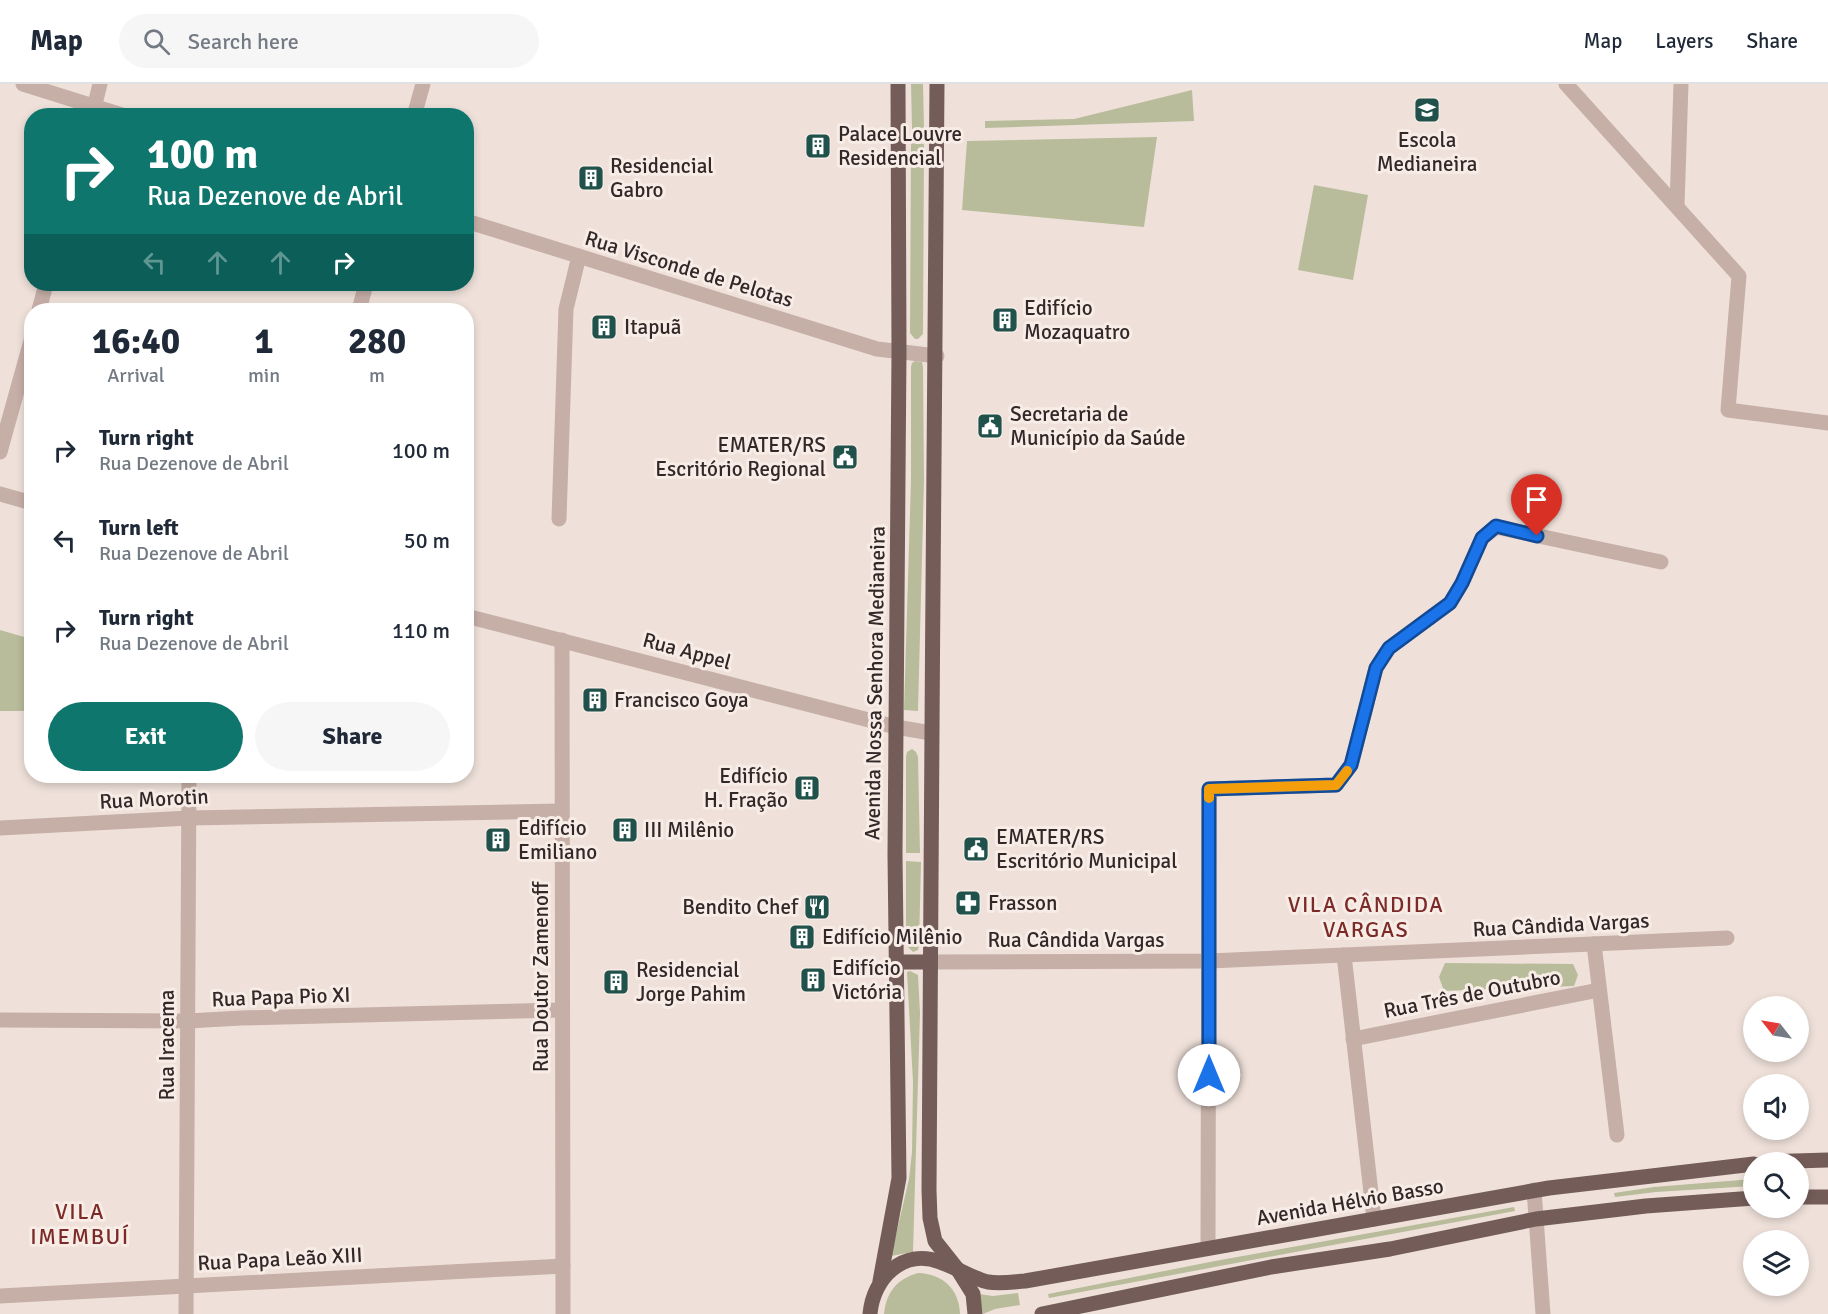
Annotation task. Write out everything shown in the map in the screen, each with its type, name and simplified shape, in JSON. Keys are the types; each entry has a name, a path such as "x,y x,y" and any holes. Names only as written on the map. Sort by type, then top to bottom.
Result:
{"main road":[{"name":"Avenida Nossa Senhora Medianeira","path":"870,1314 871,1302 880,1281 898,1178 896,728 899,352 898,84"},
{"path":"938,84 929,962 930,1218 935,1241 958,1269 973,1294 975,1314"},
{"path":"896,962 929,962"},
{"path":"1809,1161 1828,1160"},
{"name":"Avenida Hélvio Basso","path":"880,1281 897,1265 918,1259 938,1261 985,1281 997,1283 1025,1281 1534,1190 1600,1180 1743,1165"},
{"path":"1809,1197 1828,1197"},
{"path":"1042,1314 1271,1267 1390,1249 1536,1219 1646,1206 1743,1199"}],"street":[{"path":"23,84 85,108"},
{"path":"94,108 100,84"},
{"path":"416,108 423,84"},
{"path":"1566,84 1739,276 1728,410 1828,423"},
{"path":"1677,206 1681,84"},
{"name":"Rua Visconde de Pelotas","path":"474,223 878,350 937,356"},
{"path":"558,519 566,309 579,256"},
{"path":"0,452 24,365"},
{"path":"0,494 24,500"},
{"path":"1208,1248 1209,789 1336,785 1351,765 1376,668 1389,648 1450,603 1462,583 1482,538 1496,526 1661,562"},
{"name":"Rua Appel","path":"474,618 896,728 931,733"},
{"name":"Rua Doutor Zamenoff","path":"562,640 563,1314"},
{"name":"Rua Iracema","path":"186,1314 189,783"},
{"name":"Rua Morotin","path":"0,828 189,818 562,811"},
{"name":"Rua Cândida Vargas","path":"929,962 1209,961 1726,938"},
{"path":"1594,944 1617,1135"},
{"path":"1344,955 1374,1219"},
{"name":"Rua Três de Outubro","path":"1353,1039 1599,990"},
{"name":"Rua Papa Pio XI","path":"0,1020 188,1021 562,1010"},
{"path":"1534,1190 1542,1314"},
{"name":"Rua Papa Leão XIII","path":"0,1296 186,1284 563,1266"}],"green space":[{"path":"911,84 923,84 924,129 912,129"},
{"path":"1192,90 1194,121 985,128 985,121 1074,119"},
{"path":"1157,137 1144,227 962,210 967,141"},
{"path":"911,143 924,144 923,334 918,339 910,333"},
{"path":"1314,185 1368,195 1353,280 1298,270"},
{"path":"915,361 922,362 923,367 924,481 918,711 904,710 911,480 911,367"},
{"path":"0,630 24,637 24,711 0,711"},
{"path":"912,749 918,757 920,853 906,853 906,757 907,752"},
{"path":"906,861 921,862 919,945 918,950 913,952 906,945"},
{"path":"1445,963 1573,964 1578,975 1574,986 1444,991 1439,977"},
{"path":"907,972 918,975 920,1013 913,1252 891,1256 909,1179 912,1152 913,1082"},
{"path":"1743,1180 1743,1187 1615,1197 1614,1193 1654,1187"},
{"path":"1514,1207 1515,1211 1049,1298 1048,1294 1215,1261"},
{"path":"918,1273 935,1276 948,1284 957,1297 960,1314 884,1314 887,1299 894,1288 904,1279"},
{"path":"1018,1293 1020,1305 995,1309 983,1314 979,1294 993,1296"}],"slow traffic":[{"path":"1209,798 1209,789 1336,785 1347,771"}],"place":[{"name":"Escola Medianeira","path":"1427,110"},
{"name":"Palace Louvre Residencial","path":"818,146"},
{"name":"Residencial Gabro","path":"591,178"},
{"name":"Edifício Mozaquatro","path":"1005,320"},
{"name":"Itapuã","path":"604,327"},
{"name":"Secretaria de Município da Saúde","path":"990,426"},
{"name":"EMATER/RS Escritório Regional","path":"845,457"},
{"name":"Francisco Goya","path":"595,700"},
{"name":"Edifício H. Fração","path":"807,788"},
{"name":"III Milênio","path":"625,830"},
{"name":"Edifício Emiliano","path":"498,840"},
{"name":"EMATER/RS Escritório Municipal","path":"976,849"},
{"name":"Frasson","path":"968,903"},
{"name":"Bendito Chef","path":"817,907"},
{"name":"Edifício Milênio","path":"802,937"},
{"name":"Edifício Victória","path":"813,980"},
{"name":"Residencial Jorge Pahim","path":"616,982"}],"district":[{"name":"VILA CÂNDIDA VARGAS","path":"1366,916"},
{"name":"VILA IMEMBUÍ","path":"80,1224"}],"route":[{"path":"1209,1075 1209,789 1336,785 1351,765 1376,668 1389,648 1450,603 1462,583 1482,538 1496,526 1537,536"}]}
